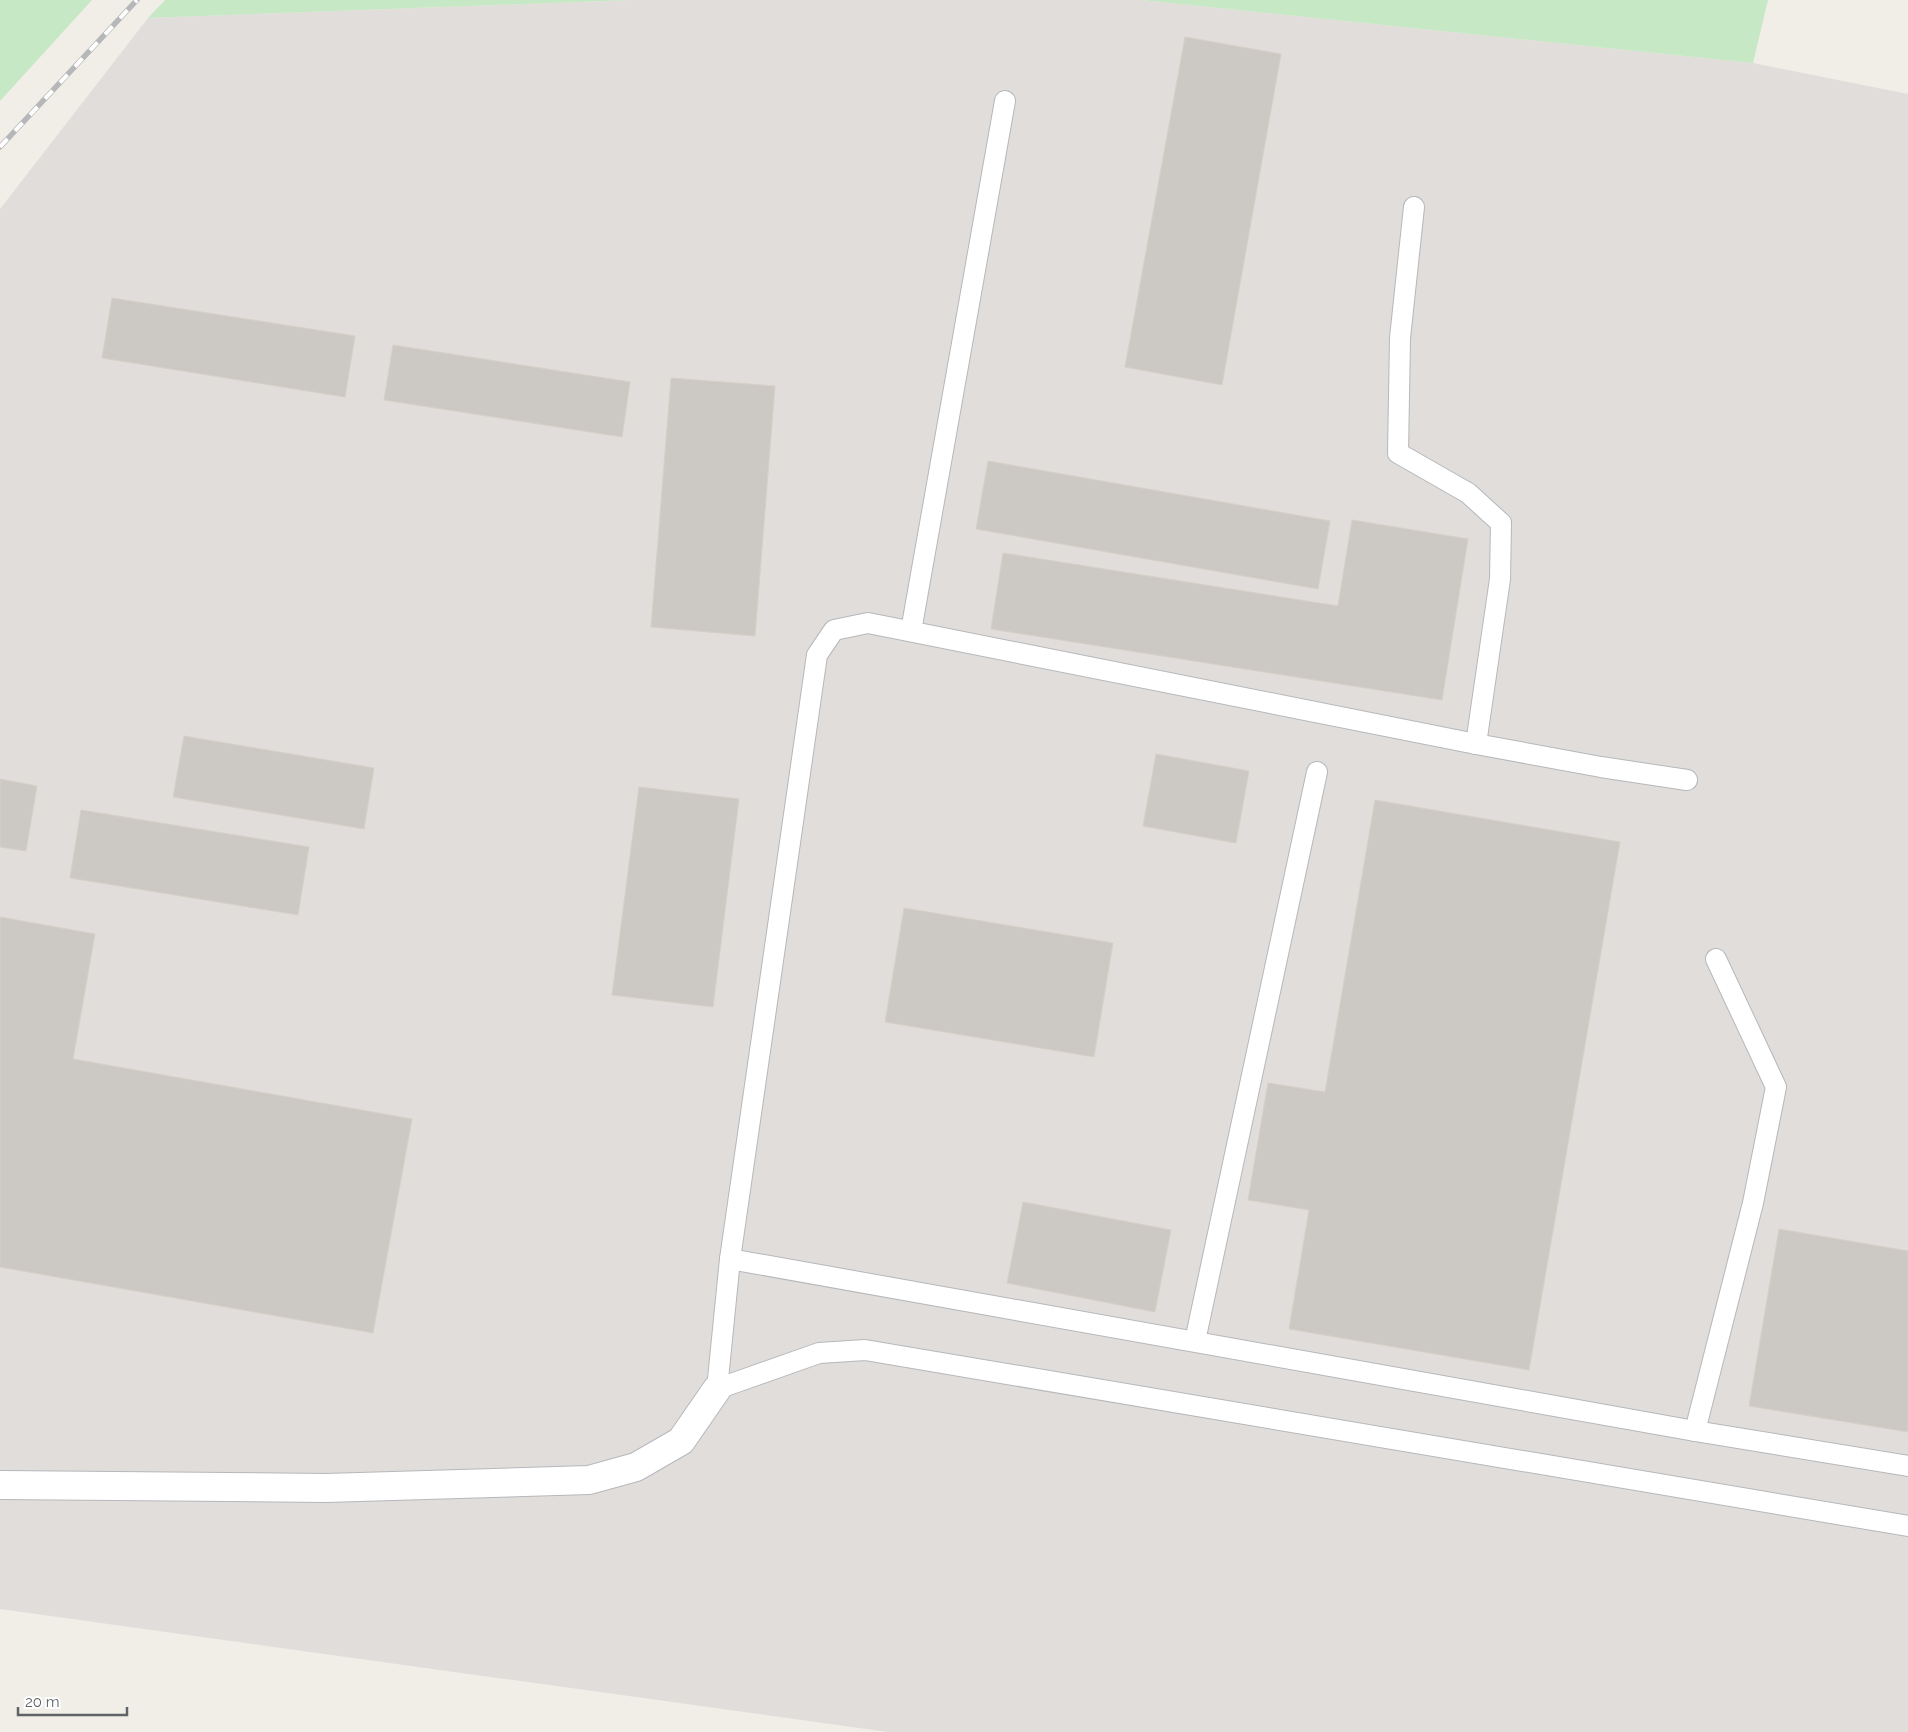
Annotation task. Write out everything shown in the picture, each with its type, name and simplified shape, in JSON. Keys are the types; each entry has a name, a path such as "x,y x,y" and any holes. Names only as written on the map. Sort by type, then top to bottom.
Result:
{"street":[{"path":"0,1484 326,1488 589,1480 636,1467 681,1441 716,1389"}],"lane":[{"path":"911,631 1006,101"},
{"path":"1414,207 1400,338 1398,453 1468,493 1501,524 1500,579 1476,744"},
{"path":"1687,780 1601,767 1476,744 868,623 834,630 817,655 730,1259 716,1389 819,1354 866,1350 1908,1526"},
{"path":"1195,1341 1316,772"},
{"path":"1695,1431 1753,1203 1776,1086 1716,959"},
{"path":"730,1259 1695,1431 1908,1466"}],"shaded area":[{"path":"633,0 1141,0 1753,63 1908,94 1908,1732 888,1732 0,1609 0,209 148,18"}],"green space":[{"path":"0,0 92,0 0,101"},
{"path":"165,0 633,0 148,18"},
{"path":"1141,0 1768,0 1753,63"}],"building":[{"path":"1185,37 1281,54 1222,385 1125,367"},
{"path":"112,298 355,336 345,397 102,358"},
{"path":"393,345 630,382 622,437 384,400"},
{"path":"671,378 775,386 755,636 651,627"},
{"path":"988,461 1330,521 1318,589 976,529"},
{"path":"1352,520 1468,539 1442,700 991,629 1003,553 1338,606"},
{"path":"184,736 374,768 364,829 173,797"},
{"path":"1156,754 1249,771 1236,843 1143,826"},
{"path":"0,779 37,786 26,851 0,847"},
{"path":"639,787 739,799 713,1007 612,995"},
{"path":"1375,800 1620,842 1529,1370 1289,1329 1309,1210 1248,1200 1268,1083 1325,1092"},
{"path":"81,810 309,847 298,915 70,878"},
{"path":"904,908 1113,943 1094,1057 885,1022"},
{"path":"0,917 95,934 73,1059 412,1119 373,1333 0,1267"},
{"path":"1023,1202 1171,1230 1155,1312 1007,1283"},
{"path":"1779,1229 1908,1251 1908,1432 1749,1406"}],"railway":[{"path":"0,147 137,0"}]}
